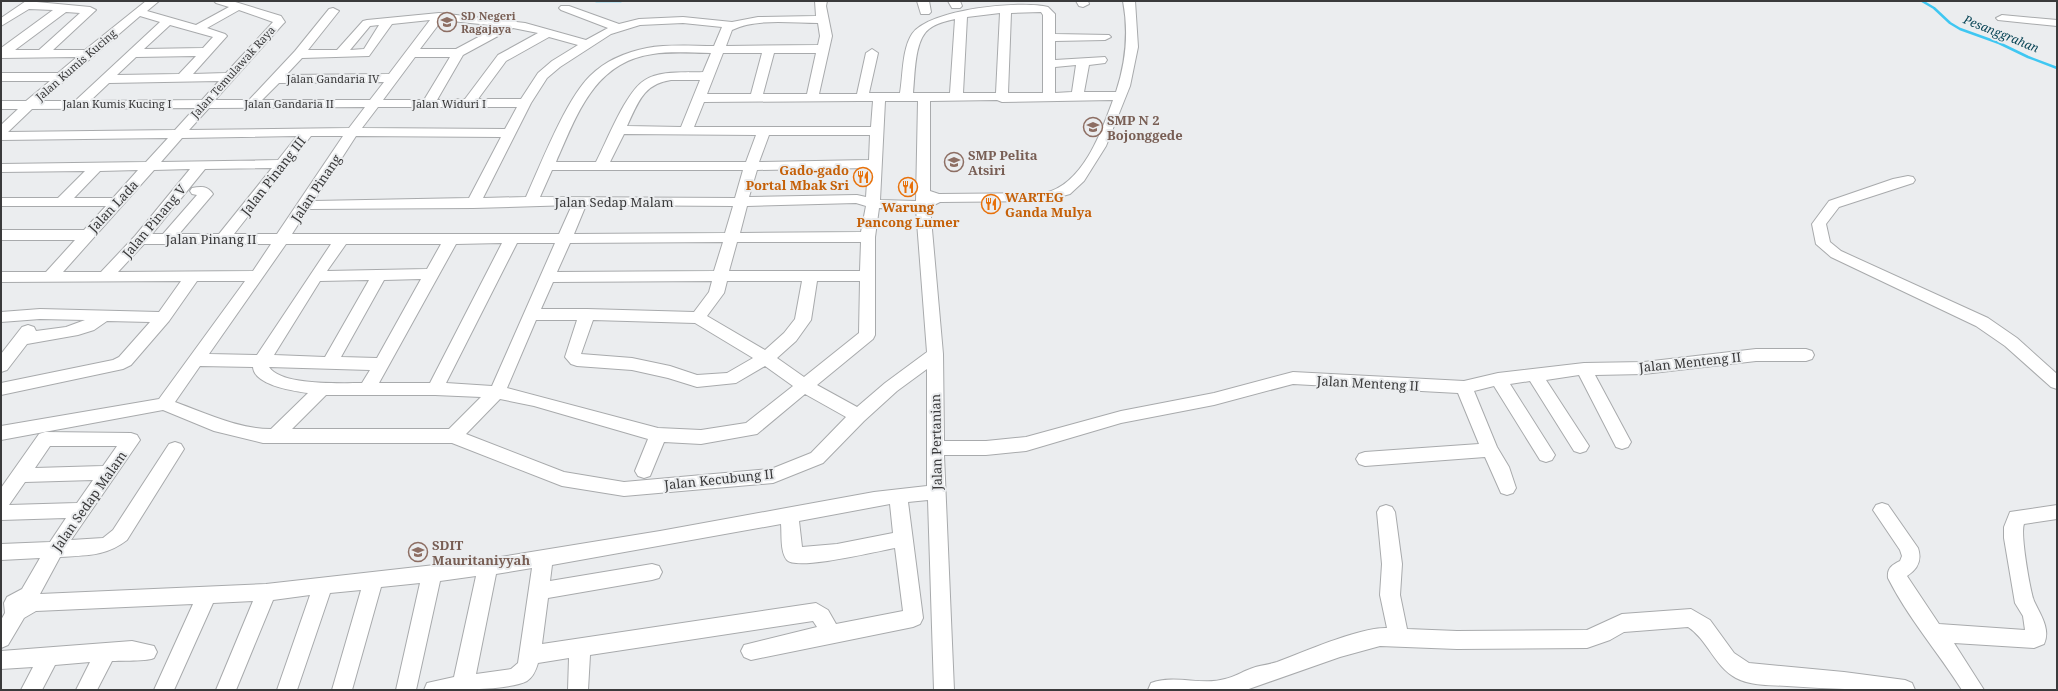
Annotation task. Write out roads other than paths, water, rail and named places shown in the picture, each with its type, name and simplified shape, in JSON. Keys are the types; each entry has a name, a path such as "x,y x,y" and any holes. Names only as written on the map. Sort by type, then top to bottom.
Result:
{"street":[{"name":"Jalan Kumis Kucing","path":"1,132 29,105 138,12 153,1"},
{"name":"Jalan Temulawak Raya","path":"176,135 231,77 279,22 277,18 220,1"},
{"path":"812,98 826,36 820,6 821,1"},
{"name":"Jalan Sedap Malam","path":"304,205 473,204 581,201 741,202 1045,197 1060,194 1069,189 1087,166 1107,130 1121,96 1132,52 1130,1"},
{"path":"1,23 30,3 90,10 43,53"},
{"path":"906,98 916,36 920,30 957,7 1006,9 1049,4 1049,98"},
{"path":"198,29 239,6"},
{"path":"956,98 957,7"},
{"path":"2,54 64,8"},
{"path":"565,8 618,28"},
{"path":"1002,98 1006,9"},
{"path":"252,104 299,54 333,11"},
{"path":"138,12 221,36 182,77"},
{"path":"341,53 365,24 370,22 439,16 512,24 549,32 586,44"},
{"name":"Jalan Pinang","path":"281,239 351,134 439,16"},
{"path":"2002,18 2057,23"},
{"path":"473,204 525,103 542,76 556,64 607,32 639,22 684,20 732,24 824,20"},
{"path":"78,104 166,21"},
{"path":"299,54 365,53 368,51 388,21"},
{"path":"410,53 458,53 512,24"},
{"path":"686,131 727,28 732,24"},
{"path":"469,104 502,58 549,32"},
{"path":"1050,38 1105,37"},
{"path":"756,98 769,49"},
{"path":"531,202 547,166 588,85 599,74 627,57 640,52 824,49"},
{"path":"133,53 206,52"},
{"path":"428,104 458,53"},
{"path":"862,98 872,53"},
{"path":"2,54 89,54"},
{"path":"1049,64 1101,60"},
{"path":"1077,97 1083,62"},
{"path":"600,166 638,92 647,82 659,77 708,76"},
{"path":"1,77 63,77"},
{"path":"105,78 231,77"},
{"name":"Jalan Gandaria IV","path":"274,79 392,78"},
{"path":"699,98 1049,98 1121,96"},
{"path":"343,238 316,276 262,361 261,369 264,375 288,383 322,389 435,389 497,392 534,400 658,435 701,436 751,429 866,335 868,237 873,199 879,98"},
{"name":"Jalan Pertanian","path":"924,98 935,354 935,448 944,690"},
{"name":"Jalan Widuri I","path":"372,105 525,103"},
{"name":"Jalan Kumis Kucing I","path":"1,105 206,104"},
{"name":"Jalan Gandaria II","path":"206,104 372,105"},
{"path":"619,130 877,131"},
{"path":"698,318 716,294 751,166 764,130"},
{"path":"1,136 176,135 307,132 351,134 510,133"},
{"name":"Jalan Pinang III","path":"224,238 280,164 307,132"},
{"name":"Jalan Lada","path":"50,277 176,135"},
{"path":"1,168 280,164"},
{"path":"547,166 751,166 875,164"},
{"name":"Jalan Pinang V","path":"106,277 140,239 201,165"},
{"path":"62,202 96,167"},
{"path":"1908,180 1834,204 1819,224 1823,244 1836,254 1982,322 2011,342 2057,383"},
{"path":"166,240 206,194 197,191"},
{"path":"453,436 497,392 581,201"},
{"path":"1,202 117,202"},
{"path":"1,235 86,235"},
{"name":"Jalan Pinang II","path":"140,239 868,237"},
{"path":"1,433 164,404 258,276 281,239"},
{"path":"367,389 451,239"},
{"path":"435,389 512,239"},
{"path":"316,276 432,274"},
{"path":"330,363 379,275"},
{"path":"1,389 117,365 131,356 163,317 193,276"},
{"path":"1,277 258,276"},
{"path":"547,277 868,276"},
{"path":"587,314 573,354 573,357 577,360 632,364 670,372 698,381 707,382 730,379 766,358 790,337 803,320 810,277"},
{"path":"1,317 40,314 163,317"},
{"path":"1,366 40,314"},
{"path":"530,315 587,314 698,318 766,358 805,386 858,416"},
{"path":"22,339 78,329 95,323 104,315"},
{"name":"Jalan Kecubung II","path":"164,404 220,426 263,436 453,436 562,479 624,489 773,476 817,458 858,416 891,387 935,354"},
{"name":"Jalan Menteng II","path":"935,448 991,448 1026,444 1121,417 1214,399 1293,378 1464,387 1498,379 1584,369 1644,368 1756,355 1806,355"},
{"path":"196,360 382,364"},
{"path":"1584,369 1622,442"},
{"path":"1534,375 1580,446"},
{"path":"1498,379 1546,455"},
{"path":"1464,387 1490,450 1500,466 1507,488"},
{"path":"275,436 322,389"},
{"path":"644,471 658,435"},
{"name":"Jalan Sedap Malam","path":"1,638 18,604 131,440 45,439 21,475"},
{"path":"1,552 96,547 108,544 120,535 175,450"},
{"path":"1365,459 1490,450"},
{"path":"1,502 21,475 108,473"},
{"path":"18,604 266,592 432,574 543,559 899,496 937,492"},
{"path":"751,651 828,634 913,618 913,598 902,539 899,496"},
{"path":"1,513 82,510"},
{"path":"1882,510 1909,548 1910,556 1908,566 1899,570 1897,574 1933,633 1946,648 1974,690"},
{"path":"1386,512 1392,564 1390,595 1399,638"},
{"path":"1933,633 2037,638 2032,614 2025,603 2021,585 2013,538 2013,527 2017,517 2057,512"},
{"path":"789,515 794,556 837,552 902,539"},
{"path":"434,690 462,687 517,676 527,668 543,559"},
{"path":"462,687 488,567"},
{"path":"539,591 652,572"},
{"path":"406,690 432,574"},
{"path":"342,690 373,580"},
{"path":"287,690 323,586"},
{"path":"226,690 266,592"},
{"path":"164,690 207,595"},
{"path":"530,655 816,612 821,615 828,634"},
{"path":"1210,690 1226,689 1238,682 1274,672 1361,642 1380,637 1457,640 1586,639 1603,634 1622,623 1691,618 1703,626 1727,660 1743,671 1763,676 1824,684 1870,684 1905,690"},
{"path":"578,690 580,648"},
{"path":"1,660 49,658 132,650 147,652"},
{"path":"86,690 106,652"},
{"path":"31,690 49,658"},
{"path":"1158,690 1165,688 1205,690"}],"waterway":[{"name":"Pesanggrahan","path":"596,1 621,1"},
{"name":"Pesanggrahan","path":"1922,1 1934,8 1950,23 1960,29 1999,43 2028,57 2057,68"}],"place":[{"name":"SD Negeri Ragajaya","path":"447,22"},
{"name":"SMP N 2 Bojonggede","path":"1093,127"},
{"name":"SMP Pelita Atsiri","path":"954,162"},
{"name":"Gado-gado Portal Mbak Sri","path":"863,177"},
{"name":"Warung Pancong Lumer","path":"908,187"},
{"name":"WARTEG Ganda Mulya","path":"991,204"},
{"name":"SDIT Mauritaniyyah","path":"418,552"}]}
